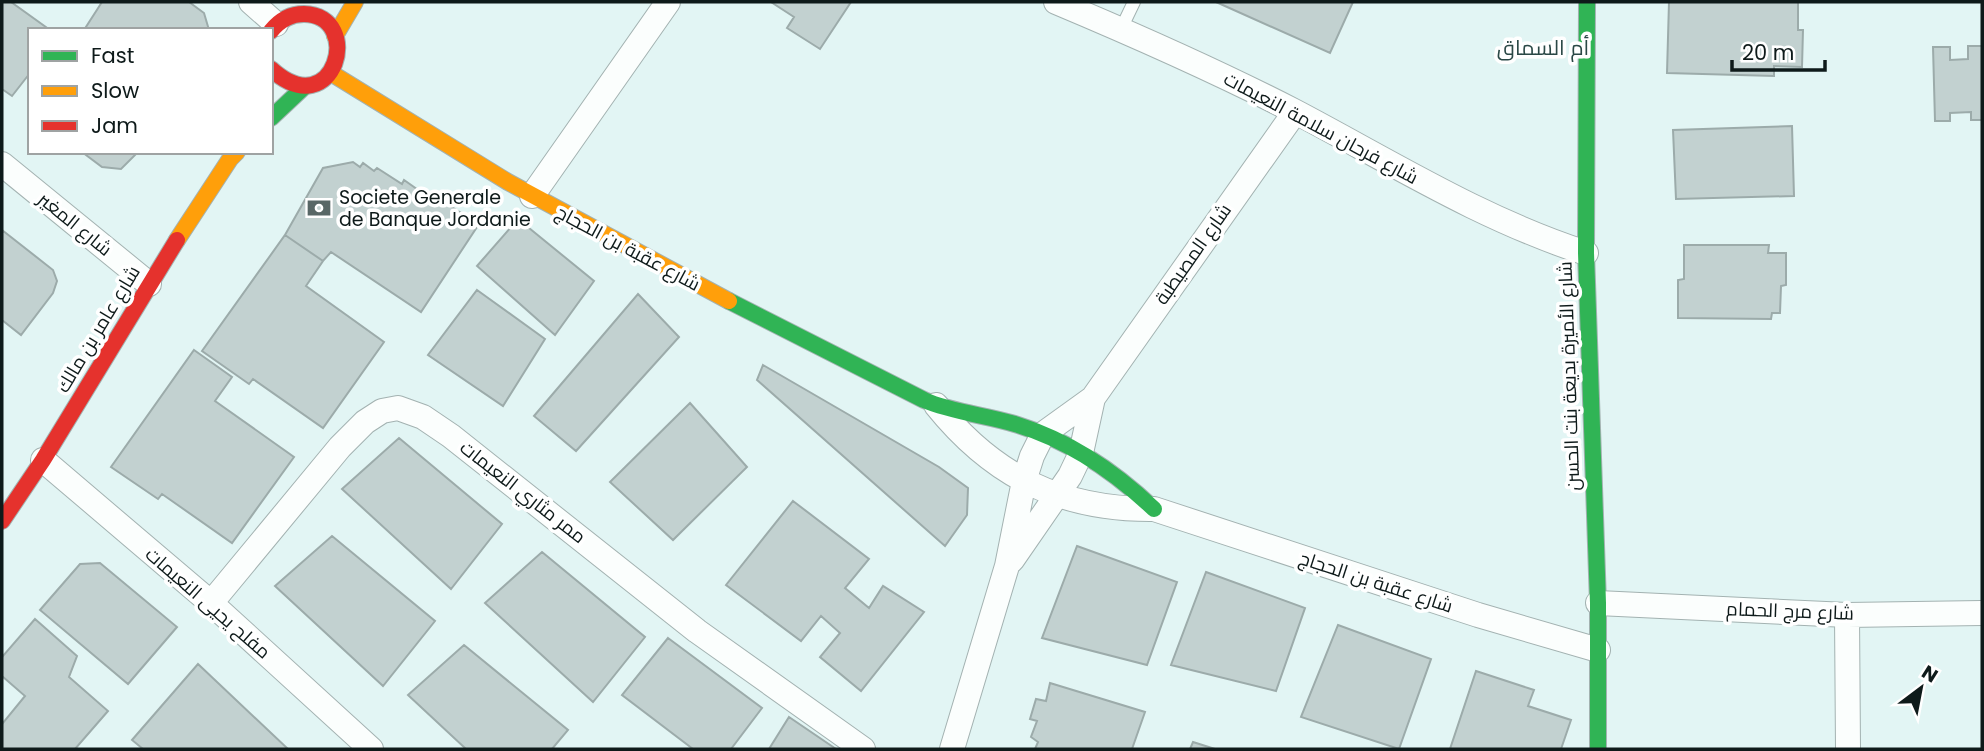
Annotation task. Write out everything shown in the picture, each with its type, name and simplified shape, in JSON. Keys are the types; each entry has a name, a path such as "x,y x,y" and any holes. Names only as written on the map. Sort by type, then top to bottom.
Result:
{"street":[{"path":"251,2 288,18 309,14 321,19 335,36 338,55 331,73 319,82 304,87 273,116"},
{"path":"335,36 355,2"},
{"name":"شارع فرحان سلامة النعيمات","path":"1056,2 1196,62 1488,215 1537,237 1586,253"},
{"name":"شارع الأميرة بديعة بنت الحسن","path":"1587,2 1586,253 1598,603 1598,749"},
{"path":"532,196 662,4"},
{"path":"273,71 286,83 304,87"},
{"name":"شارع عقبة بن الحجاج","path":"331,73 532,196 723,298 936,405 990,417 1043,434 1081,453 1136,491 1154,509"},
{"name":"شارع المصيطبة","path":"1043,434 1093,398 1295,112"},
{"name":"شارع عامر بن مالك","path":"2,521 43,460 149,284 233,154"},
{"name":"شارع المغير","path":"2,164 149,284"},
{"name":"شارع المصيطبة","path":"1007,566 1059,496 1081,453 1093,398"},
{"name":"شارع عقبة بن الحجاج","path":"936,405 970,445 1024,481 1059,496 1126,510 1154,509 1478,615 1598,650"},
{"name":"ممر مثاري النعيمات","path":"211,603 340,447 365,422 382,411 398,408 423,416 451,436 697,631 863,749"},
{"path":"952,749 1007,566 1024,481 1043,434"},
{"name":"مفلح يحيى النعيمات","path":"43,460 211,603 371,749"},
{"name":"شارع مرج الحمام","path":"1598,603 1847,614 1982,613"},
{"path":"1847,614 1848,749"}],"lane":[{"path":"1121,29 1135,2"}],"building":[{"path":"2,2 11,2 47,28 28,28 28,76 12,96 2,89"},
{"path":"102,2 189,2 204,13 208,28 85,28"},
{"path":"771,2 851,2 820,49 787,28 794,17"},
{"path":"1216,2 1353,2 1330,53"},
{"path":"1669,2 1798,2 1798,30 1803,30 1802,67 1774,66 1774,76 1667,73"},
{"path":"1968,46 1982,46 1982,120 1971,120 1971,112 1950,113 1950,121 1935,121 1933,47 1950,47 1950,60 1968,59"},
{"path":"1792,126 1794,196 1676,199 1673,130"},
{"path":"85,154 136,154 121,169 102,167"},
{"path":"353,162 360,167 363,163 374,171 377,168 402,184 404,180 431,199 434,196 479,224 421,312 331,252 323,261 285,235 323,168"},
{"path":"518,219 594,281 555,335 477,266"},
{"path":"2,230 53,270 57,281 53,293 21,335 2,320"},
{"path":"285,235 323,261 306,286 384,342 323,428 253,379 249,384 202,351"},
{"path":"1684,245 1769,245 1768,253 1786,253 1786,285 1781,286 1780,313 1772,313 1771,319 1678,318 1678,280 1684,279"},
{"path":"477,290 545,339 503,406 428,355"},
{"path":"638,294 679,337 576,451 534,416"},
{"path":"194,350 232,377 215,401 294,457 232,543 162,494 158,499 111,467"},
{"path":"763,365 939,467 968,488 967,515 945,546 757,380"},
{"path":"690,403 747,467 673,540 610,482"},
{"path":"399,438 502,524 451,589 342,489"},
{"path":"793,501 869,559 845,588 869,608 883,586 924,612 861,691 820,657 840,633 821,616 801,641 726,585"},
{"path":"332,536 435,621 383,686 275,586"},
{"path":"1077,546 1177,582 1147,665 1042,638"},
{"path":"542,552 645,637 593,702 485,603"},
{"path":"100,563 177,627 128,684 40,610 80,564"},
{"path":"1206,572 1305,608 1276,691 1171,665"},
{"path":"35,619 77,656 69,677 108,711 75,749 2,749 2,724 25,696 2,676 2,657"},
{"path":"1338,625 1431,659 1399,749 1301,717"},
{"path":"668,638 762,708 731,749 693,749 622,695"},
{"path":"464,645 568,730 552,749 466,749 408,695"},
{"path":"198,664 288,749 143,749 132,740"},
{"path":"1476,671 1534,690 1528,706 1571,720 1561,749 1450,749"},
{"path":"1050,683 1145,712 1132,749 1035,749 1038,742 1031,737 1037,721 1030,719 1036,699 1046,701"},
{"path":"789,717 836,749 769,749"},
{"path":"1193,742 1215,749 1190,749"}],"traffic: fast":[{"path":"1587,2 1586,253 1598,603 1598,749"},
{"path":"273,116 304,87"},
{"path":"729,301 924,400 1018,425 1056,440 1108,470 1154,509"}],"traffic: slow":[{"path":"335,36 355,2"},
{"path":"331,73 508,182 729,301"},
{"path":"177,240 235,154"}],"traffic: jam":[{"path":"273,29 294,15 304,14 323,19 334,31 337,47 334,64 326,77 312,85 293,83 273,70"},
{"path":"2,521 43,460 177,240"}],"place":[{"name":"Societe Generale de Banque Jordanie","path":"319,208"}],"district":[{"name":"أم السماق","path":"1543,47"}]}
